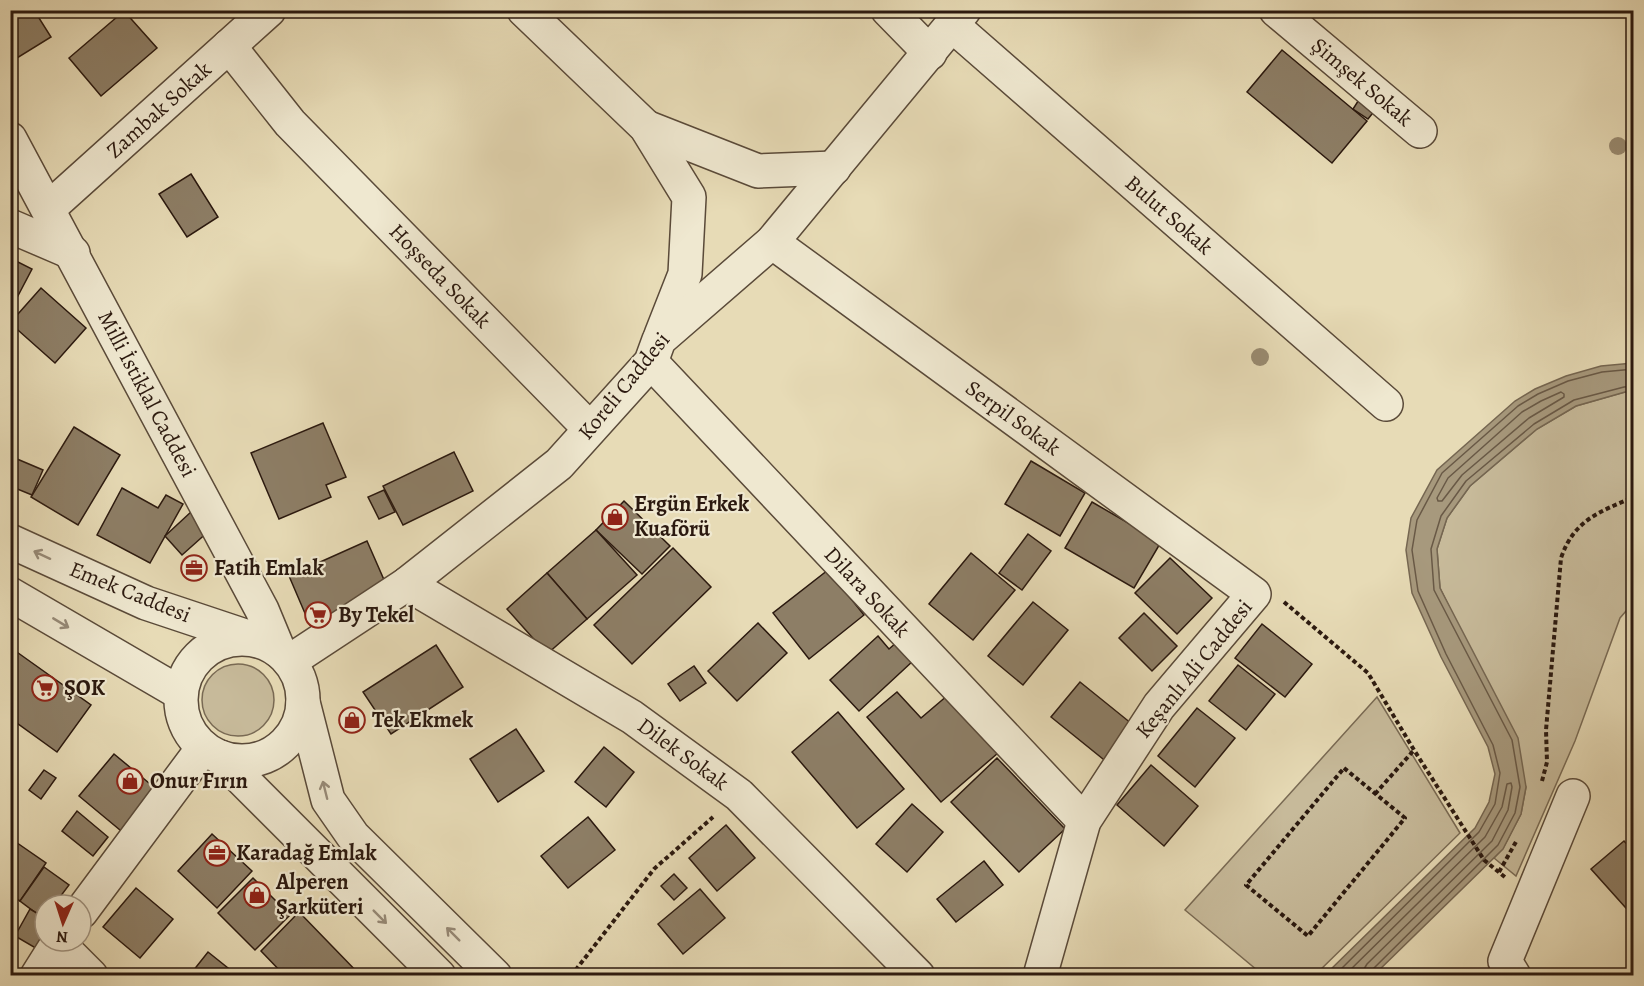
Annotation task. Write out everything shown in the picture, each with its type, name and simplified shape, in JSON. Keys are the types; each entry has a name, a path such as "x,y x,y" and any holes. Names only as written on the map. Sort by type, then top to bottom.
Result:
{"street":[{"name":"Zambak Sokak","path":"48,209 269,10"},
{"path":"524,10 646,127 689,197 685,274 655,351"},
{"path":"888,10 930,53"},
{"name":"Şimşek Sokak","path":"1276,10 1420,131"},
{"name":"Koreli Caddesi","path":"274,650 408,584 560,464 655,351 772,242 958,18"},
{"name":"Bulut Sokak","path":"958,18 1386,404"},
{"name":"Hoşseda Sokak","path":"229,46 290,123 590,429"},
{"path":"646,127 758,171 834,168"},
{"name":"Milli İstiklal Caddesi","path":"10,139 262,610 274,650"},
{"path":"10,226 73,253"},
{"name":"Serpil Sokak","path":"772,242 1267,596"},
{"name":"Dilara Sokak","path":"655,351 1084,821"},
{"name":"Emek Caddesi","path":"10,541 146,603 274,650"},
{"name":"Dilek Sokak","path":"408,584 632,717 739,795 918,975"},
{"name":"Keşanlı Ali Caddesi","path":"1040,975 1084,821 1159,706 1267,596"},
{"path":"13,599 180,693"},
{"path":"439,975 190,733 182,714 180,693 186,674 197,657 213,645 232,639 274,650 297,674 302,687 303,702 327,800 353,836 495,975"},
{"path":"212,752 239,761 258,759 276,751 295,729 303,702"},
{"path":"93,897 212,752"},
{"path":"1514,975 1505,961 1572,795"},
{"path":"37,975 52,953"},
{"path":"70,953 91,975"}],"path":[{"path":"1540,788 1547,762 1546,730 1561,558 1566,543 1577,527 1601,511 1634,497"},
{"path":"1267,596 1368,673 1484,860"},
{"path":"1376,794 1414,750"},
{"path":"1344,768 1376,794 1405,819 1308,936 1246,885 1344,768"},
{"path":"571,975 654,868 739,795"},
{"path":"1499,872 1517,840"}],"shaded area":[{"path":"1625,392 1633,392 1633,603 1620,618 1575,741 1516,876 1494,858 1503,848 1521,814 1526,787 1465,639 1440,588 1437,549 1447,518 1470,486 1537,429 1576,406"},
{"path":"245,664 264,674 272,686 274,700 272,714 264,726 252,734 231,736 212,726 204,714 202,693 212,674 224,666"},
{"path":"1377,697 1460,833 1315,975 1263,975 1185,910"}],"water":[{"path":"1633,363 1633,392 1625,392 1576,406 1537,429 1470,486 1447,518 1437,549 1440,588 1518,738 1526,787 1521,814 1503,849 1374,975 1325,975 1475,828 1489,802 1495,774 1488,747 1441,657 1412,593 1406,550 1411,518 1437,470 1515,401 1535,389 1566,376 1601,366"}],"building":[{"path":"10,10 34,10 51,37 17,58 10,48"},
{"path":"124,11 157,48 101,96 69,58"},
{"path":"1282,50 1367,121 1332,163 1247,92"},
{"path":"1360,98 1376,109 1368,119 1353,109"},
{"path":"191,174 218,217 187,237 159,194"},
{"path":"10,258 32,269 10,311"},
{"path":"41,288 86,328 55,363 10,323"},
{"path":"323,423 346,477 326,485 331,497 279,519 251,453"},
{"path":"74,427 120,455 78,525 31,497"},
{"path":"454,452 473,491 403,525 383,486"},
{"path":"10,456 43,470 32,495 10,486"},
{"path":"1031,461 1085,493 1060,536 1005,504"},
{"path":"122,488 158,508 166,495 183,504 150,563 97,535"},
{"path":"384,490 395,512 379,519 368,497"},
{"path":"624,501 670,546 642,574 596,530"},
{"path":"1092,502 1161,542 1134,588 1065,548"},
{"path":"192,511 210,530 182,555 165,536"},
{"path":"596,530 637,575 587,619 547,573"},
{"path":"1028,534 1051,551 1022,590 999,573"},
{"path":"367,541 388,589 310,625 289,576"},
{"path":"673,548 711,587 632,664 594,625"},
{"path":"971,553 1015,590 973,640 929,604"},
{"path":"1170,558 1212,598 1177,634 1135,593"},
{"path":"828,570 864,615 809,659 773,613"},
{"path":"547,573 587,619 547,654 507,609"},
{"path":"1033,602 1068,630 1023,685 988,656"},
{"path":"1144,613 1177,646 1152,671 1119,638"},
{"path":"758,623 787,653 737,701 708,671"},
{"path":"1262,624 1312,664 1285,697 1235,658"},
{"path":"878,636 889,649 897,642 914,660 859,711 830,680"},
{"path":"436,645 463,687 391,734 363,692"},
{"path":"14,650 91,705 57,752 10,718 10,656"},
{"path":"1238,665 1275,694 1246,730 1209,701"},
{"path":"694,666 706,683 680,701 668,684"},
{"path":"1080,682 1137,728 1108,763 1051,717"},
{"path":"897,692 921,718 948,695 998,753 941,802 867,717"},
{"path":"1197,708 1235,738 1195,787 1158,756"},
{"path":"838,712 904,789 857,828 792,752"},
{"path":"516,729 544,771 498,802 470,759"},
{"path":"604,747 634,772 606,807 575,782"},
{"path":"114,754 161,793 126,835 79,796"},
{"path":"997,758 1065,829 1019,872 951,802"},
{"path":"1151,765 1198,806 1164,846 1117,805"},
{"path":"44,770 56,778 41,799 29,790"},
{"path":"912,804 943,832 907,872 876,844"},
{"path":"77,811 108,837 93,856 62,831"},
{"path":"588,817 615,850 568,888 541,856"},
{"path":"726,825 755,858 717,891 689,858"},
{"path":"212,834 252,871 217,908 178,871"},
{"path":"10,838 46,863 20,901 10,895"},
{"path":"1624,841 1634,852 1634,917 1591,869"},
{"path":"984,861 1003,885 956,922 937,899"},
{"path":"44,867 69,885 63,893 33,893 33,911 20,901"},
{"path":"674,874 687,888 674,900 661,886"},
{"path":"253,878 290,915 255,950 218,913"},
{"path":"136,888 173,919 140,958 103,927"},
{"path":"700,889 725,918 683,954 658,924"},
{"path":"30,909 33,911 33,946 15,936"},
{"path":"299,912 361,976 285,976 261,951"},
{"path":"208,952 238,976 189,976"}],"place":[{"name":"Ergün Erkek Kuaförü","path":"615,517"},
{"name":"Fatih Emlak","path":"194,568"},
{"name":"By Tekel","path":"318,615"},
{"name":"ŞOK","path":"45,688"},
{"name":"Tek Ekmek","path":"352,720"},
{"name":"Onur Fırın","path":"130,781"},
{"name":"Karadağ Emlak","path":"217,853"},
{"name":"Alperen Şarküteri","path":"257,895"}]}
